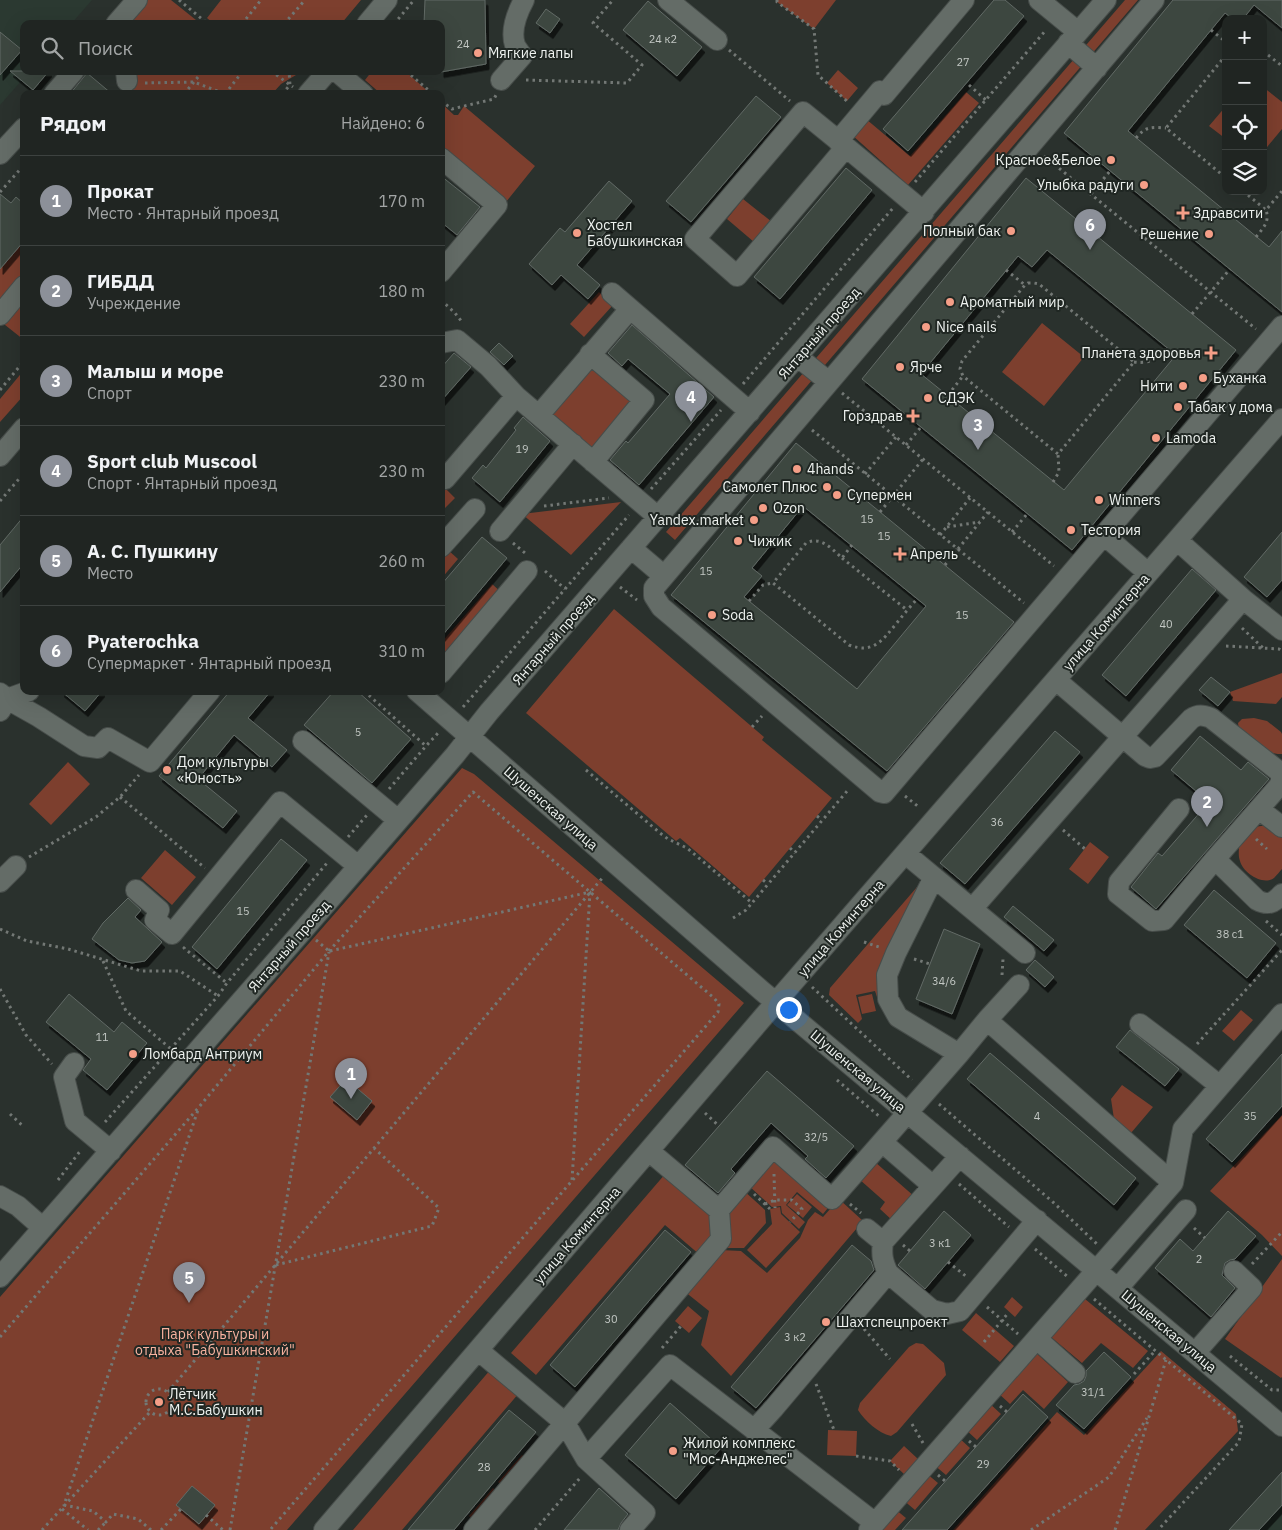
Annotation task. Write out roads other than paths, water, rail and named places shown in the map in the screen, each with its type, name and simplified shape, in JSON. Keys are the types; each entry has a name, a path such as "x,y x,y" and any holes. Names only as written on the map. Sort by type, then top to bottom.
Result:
{"street":[{"path":"121,20 136,0"},
{"path":"370,20 387,0"},
{"path":"501,80 522,56 515,45 514,28 518,12 524,0"},
{"path":"668,0 717,40"},
{"path":"924,212 904,195 842,144 803,112 695,240 737,276 842,144 861,114 880,91 884,95 964,0"},
{"path":"1040,0 1058,16 1097,68"},
{"name":"Янтарный проезд","path":"0,1277 304,930 469,736 1106,0"},
{"path":"1154,0 664,576 654,588 654,596 661,607 860,776 880,792 885,792 1276,333"},
{"path":"57,90 71,75"},
{"path":"304,90 323,75"},
{"path":"341,75 358,90"},
{"path":"0,154 20,132"},
{"path":"445,161 497,205 445,267"},
{"path":"0,315 20,291"},
{"path":"612,293 750,412"},
{"path":"538,415 630,309"},
{"path":"445,342 457,340 488,366 516,396 658,517"},
{"path":"590,354 644,400 593,462"},
{"path":"798,357 829,382"},
{"path":"445,479 516,396"},
{"name":"улица Коминтерна","path":"324,1530 776,1003 1282,419"},
{"path":"500,531 573,444"},
{"path":"445,543 475,509"},
{"path":"1104,535 1148,574"},
{"path":"1177,540 1242,599 1282,630"},
{"path":"632,548 664,576"},
{"path":"445,668 533,566"},
{"path":"972,909 1242,599"},
{"path":"1056,680 1145,756 1150,758 1156,757 1195,716 1200,715 1211,718 1280,773 1281,783 1278,787 1164,920 1152,920 1118,894 1119,882 1178,809"},
{"path":"2,701 20,694"},
{"path":"2,701 39,716 84,746 98,748 108,738 150,762 207,695"},
{"name":"Шушенская улица","path":"424,695 614,864 776,1003 1282,1426"},
{"path":"303,741 398,820"},
{"path":"136,890 159,910 155,920 172,934 280,802 358,866"},
{"path":"1259,809 1282,827"},
{"path":"906,854 1025,953"},
{"path":"1215,859 1257,900 1269,904 1282,894"},
{"path":"0,882 16,866"},
{"path":"934,877 887,975 888,999 898,1017 960,1054"},
{"path":"718,1210 773,1147 832,1198 1020,985"},
{"path":"994,1013 1172,1183"},
{"path":"589,1462 666,1356 872,1526 1172,1183 1183,1130 1282,1014"},
{"path":"1140,1024 1220,1086"},
{"path":"69,1070 75,1121 111,1151"},
{"path":"882,1142 933,1186"},
{"path":"474,1530 721,1239 718,1210 649,1151"},
{"path":"960,1156 883,1242 883,1260 888,1273 932,1310 947,1314 960,1311 1037,1220"},
{"path":"7,1190 18,1206 43,1228"},
{"path":"1118,1288 1186,1210"},
{"path":"864,1221 883,1242"},
{"path":"754,1430 888,1273"},
{"path":"1195,1352 1252,1288 1237,1274"},
{"path":"1034,1343 1075,1373"},
{"path":"478,1350 565,1423 589,1462 645,1513 630,1530"}],"place":[{"name":"Мягкие лапы","path":"478,53"},
{"name":"Красное&Белое","path":"1111,160"},
{"name":"Улыбка радуги","path":"1144,185"},
{"name":"Здравсити","path":"1183,213"},
{"name":"Полный бак","path":"1011,231"},
{"name":"Хостел Бабушкинская","path":"577,233"},
{"name":"Решение","path":"1209,234"},
{"name":"Pyaterochka","path":"1090,250"},
{"name":"Ароматный мир","path":"950,302"},
{"name":"Nice nails","path":"926,327"},
{"name":"Планета здоровья","path":"1211,353"},
{"name":"Ярче","path":"900,367"},
{"name":"Буханка","path":"1203,378"},
{"name":"Нити","path":"1183,386"},
{"name":"СДЭК","path":"928,398"},
{"name":"Табак у дома","path":"1178,407"},
{"name":"Горздрав","path":"913,416"},
{"name":"Sport club Muscool","path":"691,422"},
{"name":"Lamoda","path":"1156,438"},
{"name":"Малыш и море","path":"978,450"},
{"name":"4hands","path":"797,469"},
{"name":"Самолет Плюс","path":"827,487"},
{"name":"Супермен","path":"837,495"},
{"name":"Winners","path":"1099,500"},
{"name":"Ozon","path":"763,508"},
{"name":"Yandex.market","path":"754,520"},
{"name":"Тестория","path":"1071,530"},
{"name":"Чижик","path":"738,541"},
{"name":"Апрель","path":"900,554"},
{"name":"Soda","path":"712,615"},
{"name":"Дом культуры «Юность»","path":"167,770"},
{"name":"ГИБДД","path":"1207,827"},
{"name":"Ломбард Антриум","path":"133,1054"},
{"name":"Прокат","path":"351,1099"},
{"name":"А. С. Пушкину","path":"189,1303"},
{"name":"Шахтспецпроект","path":"826,1322"},
{"name":"Лётчик М.С.Бабушкин","path":"159,1402"},
{"name":"Жилой комплекс \"Мос-Анджелес\"","path":"673,1451"}],"park label":[{"name":"Парк культуры и отдыха \"Бабушкинский\"","path":"215,1342"}]}
